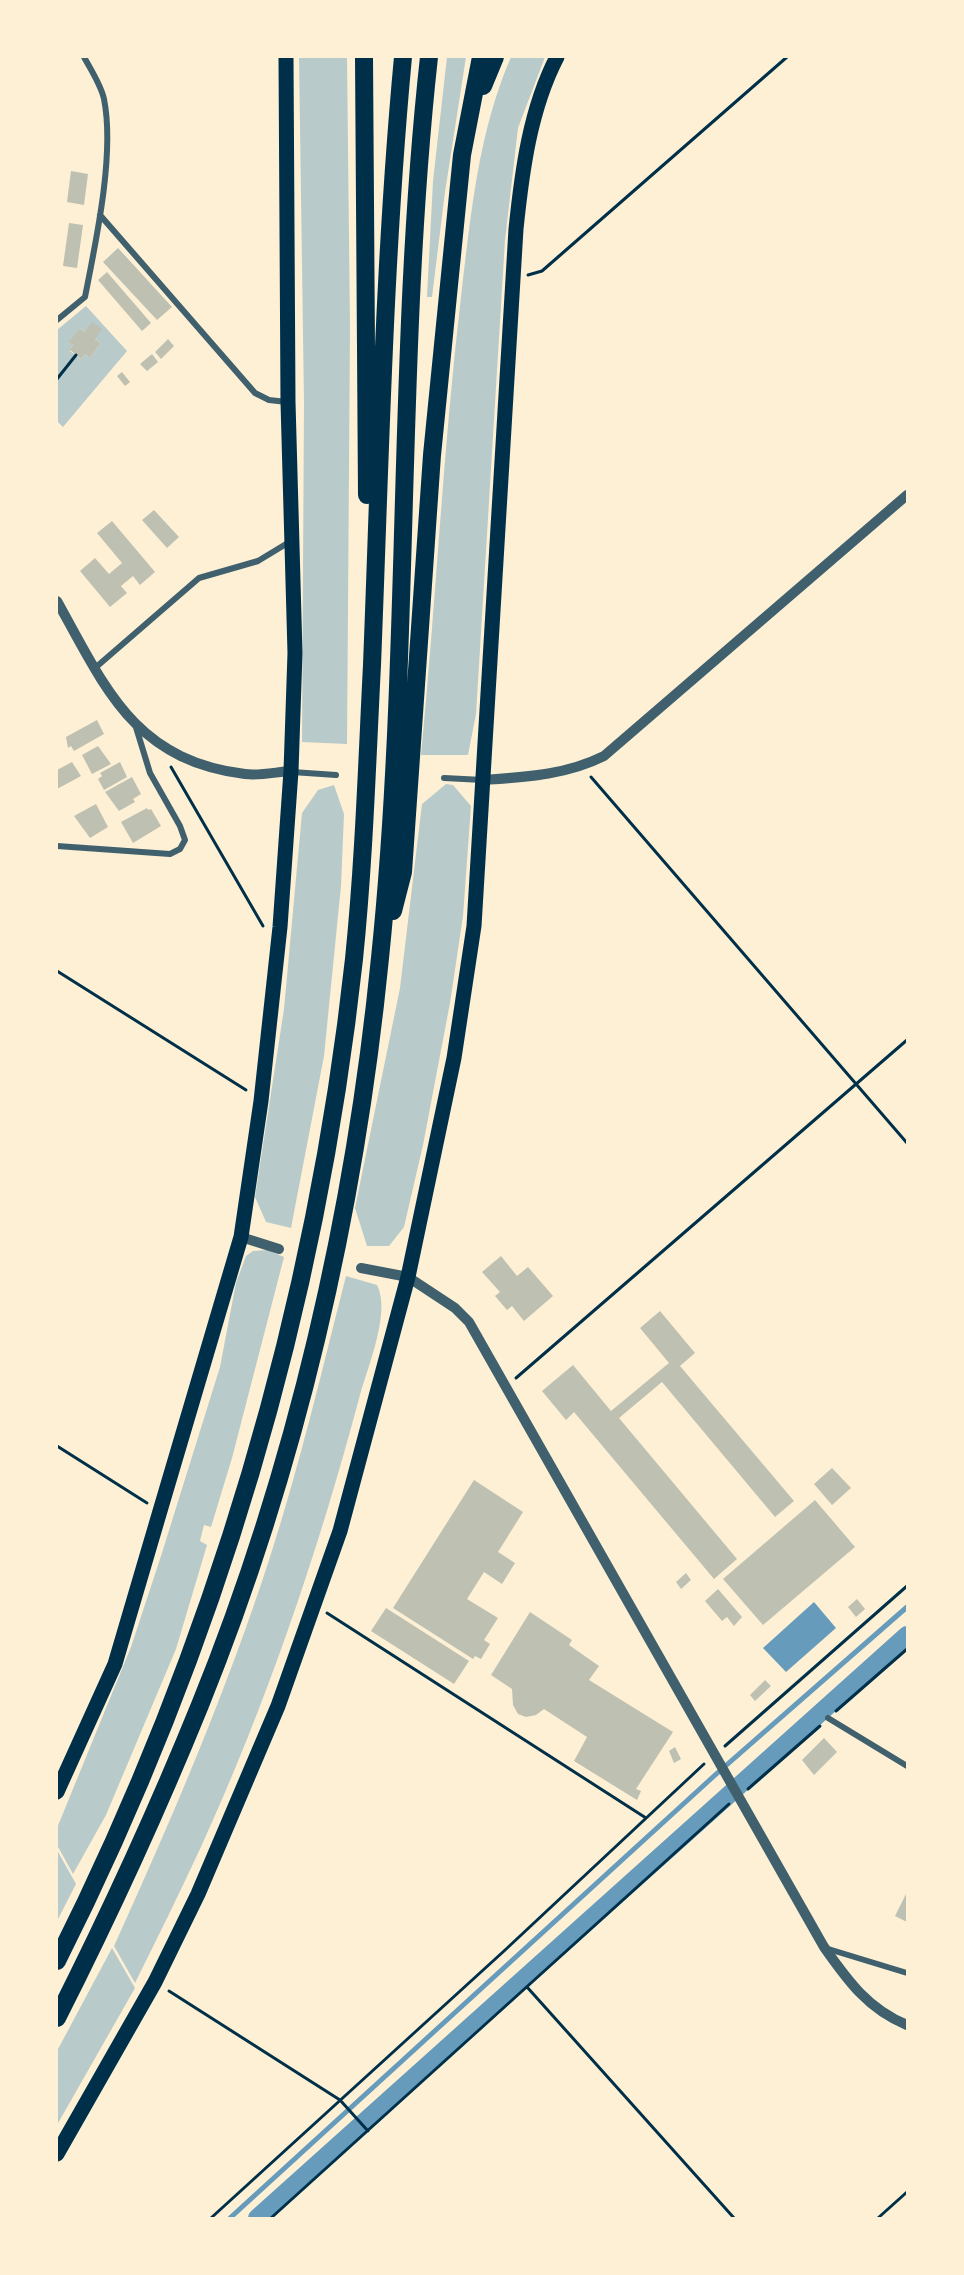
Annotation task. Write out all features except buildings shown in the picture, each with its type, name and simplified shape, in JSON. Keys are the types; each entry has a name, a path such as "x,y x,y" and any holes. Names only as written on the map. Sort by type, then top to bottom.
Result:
{"highway":[{"path":"364,57 370,689"},
{"path":"57,1961 130,1804 177,1695 218,1581 283,1359 327,1150 344,1045 362,872 385,302 403,57"},
{"path":"57,2018 153,1818 202,1700 243,1588 287,1447 331,1273 354,1146 380,959 394,772 413,234 429,57"},
{"path":"380,959 403,872 432,455 462,155 481,57"},
{"path":"462,155 485,79 495,57"}],"main road":[{"path":"57,1792 115,1664 241,1237 261,1101 280,927 291,771 295,653 288,402 286,57"},
{"path":"57,2154 154,1982 232,1820 278,1706 315,1606 339,1531 408,1277 463,1004 474,926 513,279 521,182 532,127 557,57"}],"street":[{"path":"57,320 85,297 100,215 106,127 103,98 84,57"},
{"path":"100,215 255,393 269,400 288,402"},
{"path":"444,778 484,780 535,777 582,767 604,756 907,495"},
{"path":"95,668 199,578 258,561 293,540"},
{"path":"57,601 119,708 174,755 202,767 247,774 291,771 336,775"},
{"path":"57,846 171,854 180,849 185,840 180,825 150,773 135,724"},
{"path":"241,1237 279,1249"},
{"path":"361,1268 408,1277 455,1308 469,1322 507,1385 824,1947 859,1994 874,2009 907,2025"},
{"path":"828,1718 907,1766"},
{"path":"824,1947 907,1973"}],"path":[{"path":"513,279 542,271 788,57"},
{"path":"57,379 76,355"},
{"path":"167,761 263,926"},
{"path":"582,767 907,1143"},
{"path":"57,971 235,1081 261,1101"},
{"path":"507,1385 907,1040"},
{"path":"57,1446 160,1511"},
{"path":"211,2218 715,1754 907,1586"},
{"path":"315,1606 646,1818"},
{"path":"272,2218 739,1795 907,1649"},
{"path":"154,1982 340,2100 368,2131"},
{"path":"527,1987 734,2218"},
{"path":"878,2218 907,2192"}],"shaded area":[{"path":"299,57 347,57 350,328 347,744 302,742 304,403"},
{"path":"447,57 466,57 445,192 432,297 427,297 433,181"},
{"path":"511,57 545,57 518,128 505,240 476,714 468,755 421,755 449,411 468,235 483,144"},
{"path":"86,306 127,351 63,427 57,421 57,330","holes":["80,328 101,343 90,358 85,354 81,359 70,351 73,345 70,342"]},
{"path":"446,784 453,785 471,806 463,916 450,1003 423,1145 404,1227 389,1246 367,1246 355,1208 400,988 422,804"},
{"path":"334,785 344,814 341,886 324,1056 291,1228 266,1222 255,1197 284,1009 302,813 318,790"},
{"path":"267,1250 284,1257 232,1458 211,1527 204,1525 200,1541 207,1545 176,1649 106,1815 73,1874 57,1845 57,1828 131,1647 161,1556 220,1367 236,1283 246,1256 253,1251"},
{"path":"346,1276 377,1285 381,1296 380,1324 327,1510 290,1625 248,1738 200,1849 135,1983 114,1946 198,1754 253,1607 291,1487"},
{"path":"57,1850 76,1884 57,1921"},
{"path":"112,1948 135,1988 57,2125 57,2051"}],"water":[{"path":"814,1602 836,1628 786,1672 763,1648"}],"waterway":[{"path":"230,2218 714,1776 907,1607"},
{"path":"257,2218 907,1635"}]}
